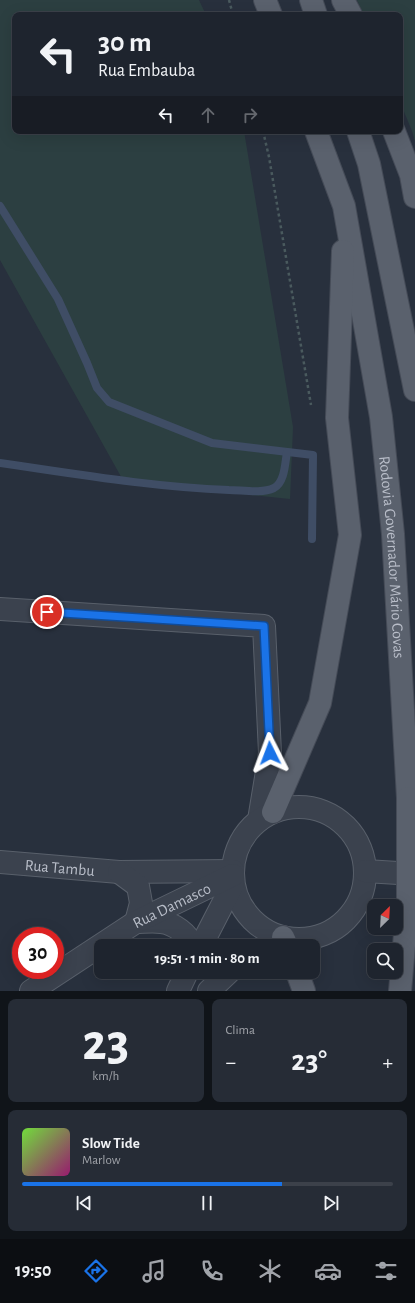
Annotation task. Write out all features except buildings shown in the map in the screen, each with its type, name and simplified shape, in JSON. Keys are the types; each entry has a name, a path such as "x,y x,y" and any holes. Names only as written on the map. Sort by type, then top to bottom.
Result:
{"main road":[{"path":"265,0 270,12"},
{"path":"311,0 315,12"},
{"path":"343,0 349,12"},
{"name":"Rodovia Governador Mário Covas","path":"317,134 344,206 381,417 393,534 408,798 408,900 400,991"},
{"path":"359,134 369,164 415,390"},
{"path":"395,134 411,175 415,197"},
{"path":"266,816 320,702 350,535 337,418 344,206"},
{"path":"300,979 304,991"}],"street":[{"path":"0,609 264,626 270,753 266,816"},
{"path":"204,939 233,876 239,845 248,831 266,816 288,808 304,808 320,811 334,818 346,828 356,841 362,855 365,871 363,887 358,902 350,915 338,926 324,934 309,938 284,939"},
{"name":"Rua Tambu","path":"0,862 119,872 233,876"},
{"path":"365,871 415,874"},
{"path":"119,872 138,886 141,903 136,922 162,922 180,929 188,939"},
{"path":"233,876 235,891 242,906 251,919 273,939"},
{"name":"Rua Damasco","path":"31,991 136,922 233,876"},
{"path":"178,991 184,979"},
{"path":"209,991 221,979"}],"path":[{"path":"229,0 232,12"},
{"path":"264,134 269,157 311,406"}],"shaded area":[{"path":"0,0 199,0 205,12 12,12 12,134 244,134 293,427 290,499 124,482 0,260"},
{"path":"357,0 415,0 415,141 403,109 403,12 363,12"}],"waterway":[{"path":"0,206 58,299 97,388 109,402 212,443 313,455 312,539"},
{"path":"0,463 86,476 171,486 263,491 269,490 278,485 284,472 287,452"}],"route":[{"path":"47,612 264,626 270,753"}]}
